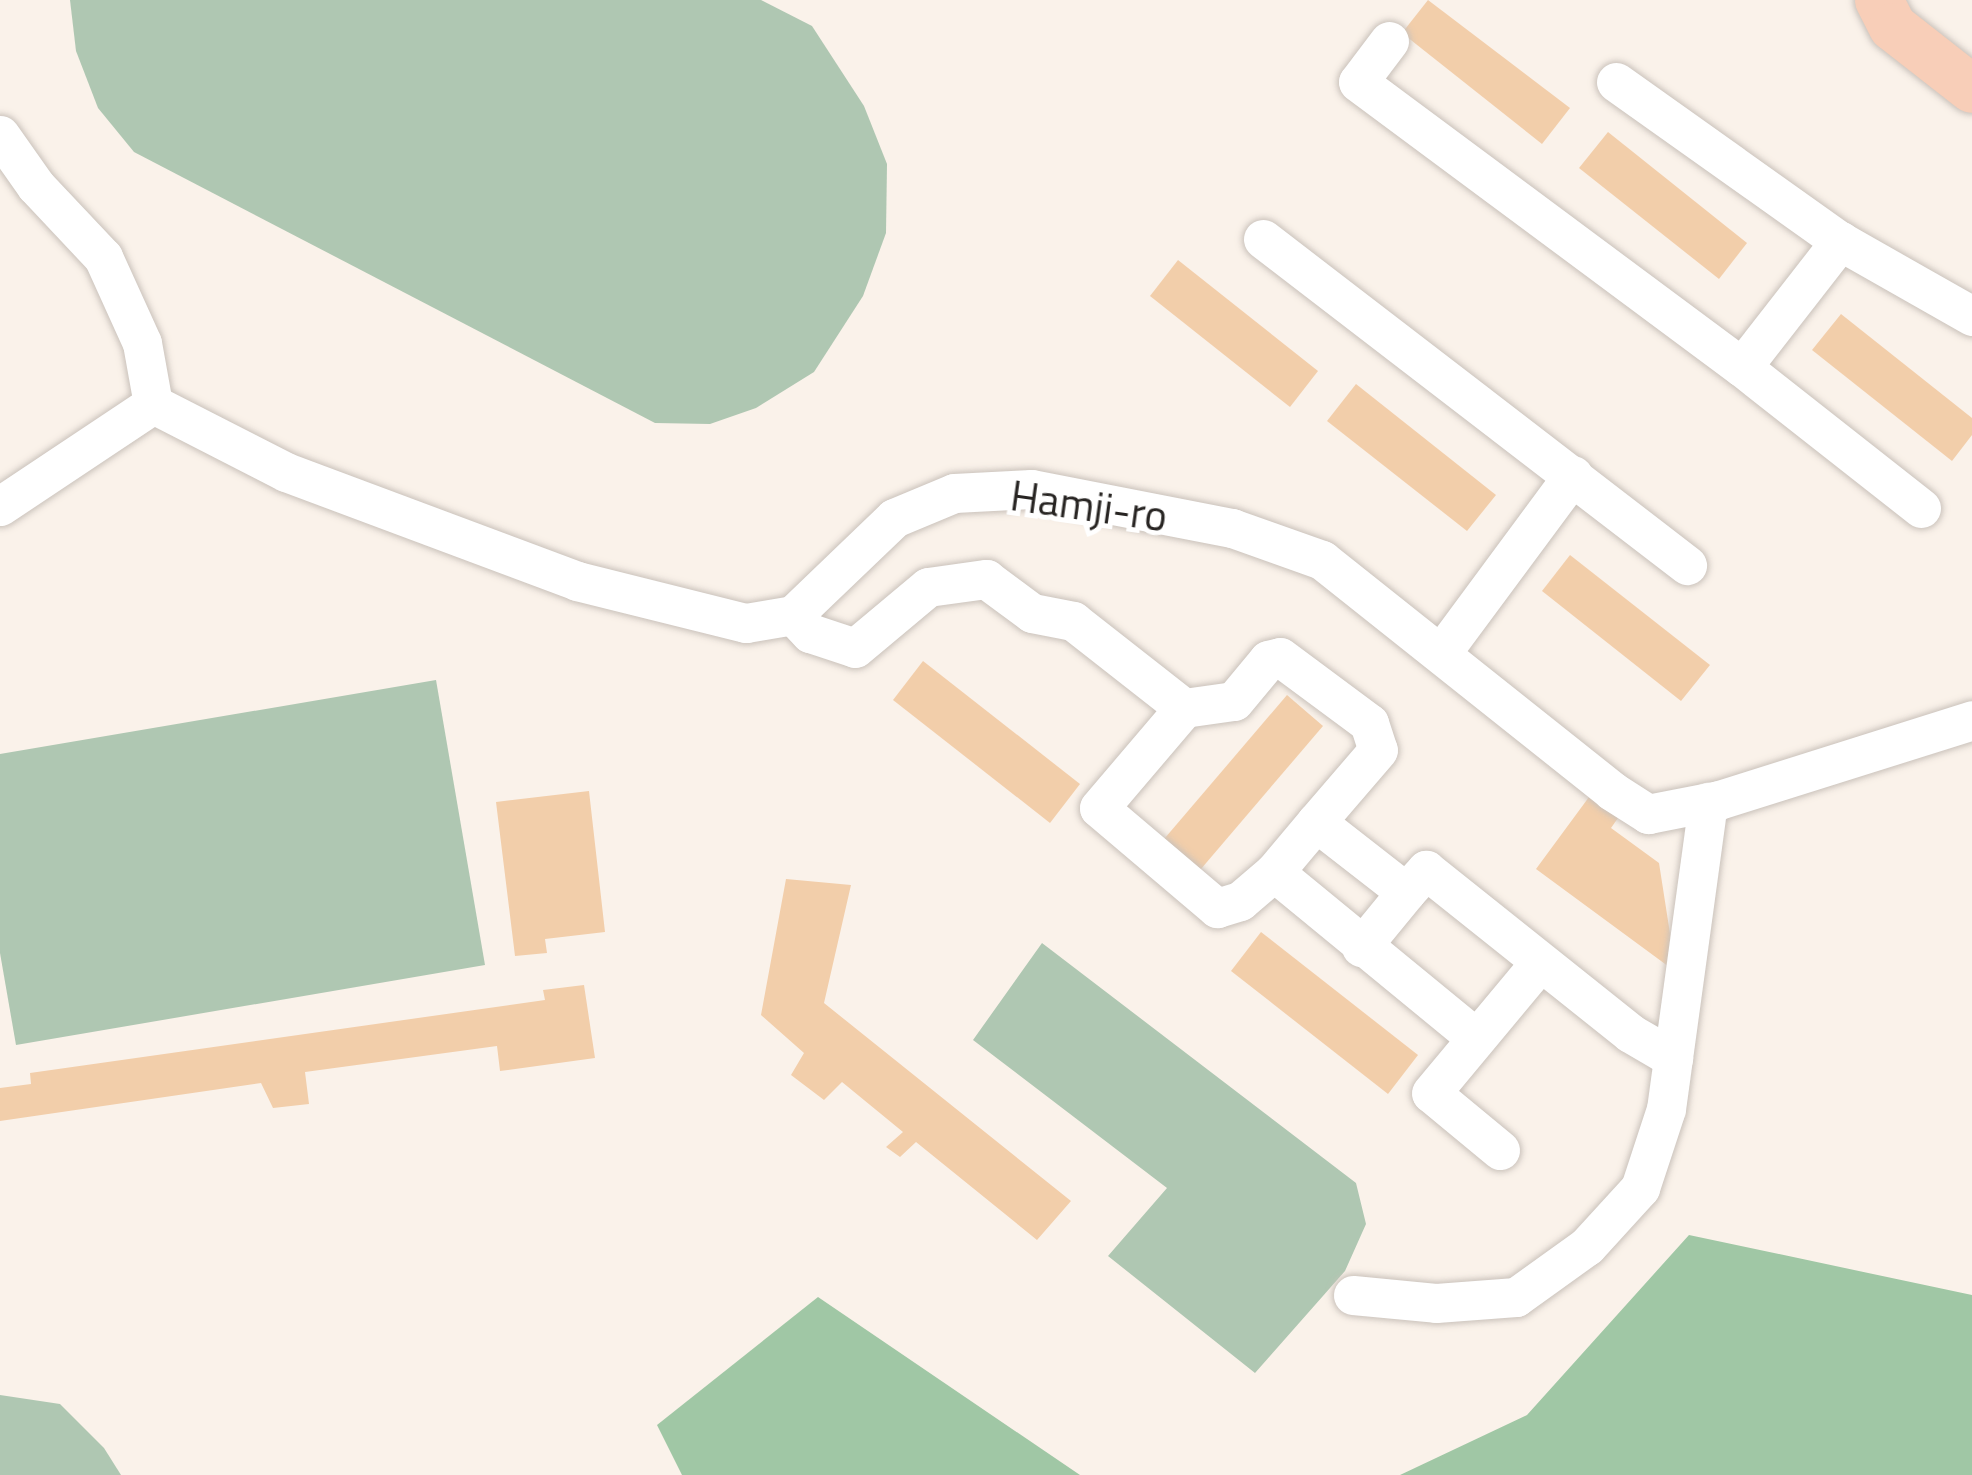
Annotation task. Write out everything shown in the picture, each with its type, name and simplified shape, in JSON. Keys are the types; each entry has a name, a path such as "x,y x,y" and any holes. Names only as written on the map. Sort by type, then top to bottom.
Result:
{"main road":[{"path":"1879,0 1893,27 1972,89"}],"street":[{"path":"1389,40 1358,82 1742,367 1922,508"},
{"path":"1616,82 1840,241 1972,316"},
{"path":"0,135 36,186 103,257 142,343 153,404"},
{"path":"1263,239 1687,565"},
{"path":"1742,367 1840,241"},
{"path":"0,506 153,404"},
{"path":"153,404 286,472 577,580 746,623 793,615 810,633 855,648 928,587 986,579 1032,614 1073,621 1184,708"},
{"path":"1442,652 1574,475"},
{"name":"Hamji-ro","path":"793,615 894,518 953,493 1031,489 1232,528 1322,560 1612,791 1648,814 1708,802 1972,720"},
{"path":"1280,657 1370,723 1378,750 1316,822 1274,872 1240,901 1217,908 1099,808 1184,708 1234,701 1268,660 1280,657"},
{"path":"1353,1295 1436,1303 1516,1297 1587,1246 1640,1188 1666,1108 1708,802"},
{"path":"1316,822 1406,892"},
{"path":"1361,947 1426,870 1630,1034 1673,1058"},
{"path":"1274,872 1476,1038"},
{"path":"1499,1150 1431,1093 1540,962"}],"green space":[{"path":"70,0 761,0 812,26 864,106 887,164 886,233 863,296 814,372 756,408 710,424 655,423 134,152 98,108 76,51"},
{"path":"436,680 485,965 16,1045 0,953 0,754"},
{"path":"1042,943 1356,1183 1366,1224 1345,1271 1255,1373 1108,1256 1167,1188 973,1040"},
{"path":"1689,1235 1972,1295 1972,1475 1400,1475 1527,1415"},
{"path":"818,1297 1080,1475 682,1475 657,1425"},
{"path":"0,1395 60,1404 104,1448 121,1475 0,1475"}],"building":[{"path":"1428,0 1570,108 1542,144 1402,33"},
{"path":"1608,132 1747,243 1719,279 1579,168"},
{"path":"1178,260 1318,371 1290,407 1150,296"},
{"path":"1841,314 1972,418 1972,435 1952,461 1812,350"},
{"path":"1356,384 1496,495 1467,531 1327,421"},
{"path":"1570,555 1710,665 1681,701 1542,591"},
{"path":"923,661 1080,784 1050,823 893,700"},
{"path":"1287,695 1323,726 1195,876 1159,845"},
{"path":"589,791 605,932 545,939 547,953 515,956 496,802"},
{"path":"1589,797 1618,818 1611,828 1659,863 1676,972 1536,869"},
{"path":"786,879 851,885 824,1003 1071,1201 1037,1240 916,1142 900,1157 886,1147 903,1132 842,1082 824,1100 791,1075 804,1053 761,1015"},
{"path":"1261,932 1418,1055 1388,1094 1231,971"},
{"path":"584,985 595,1058 500,1071 497,1046 305,1072 309,1104 273,1108 261,1083 0,1121 0,1088 31,1084 30,1073 545,1000 543,990"}]}
